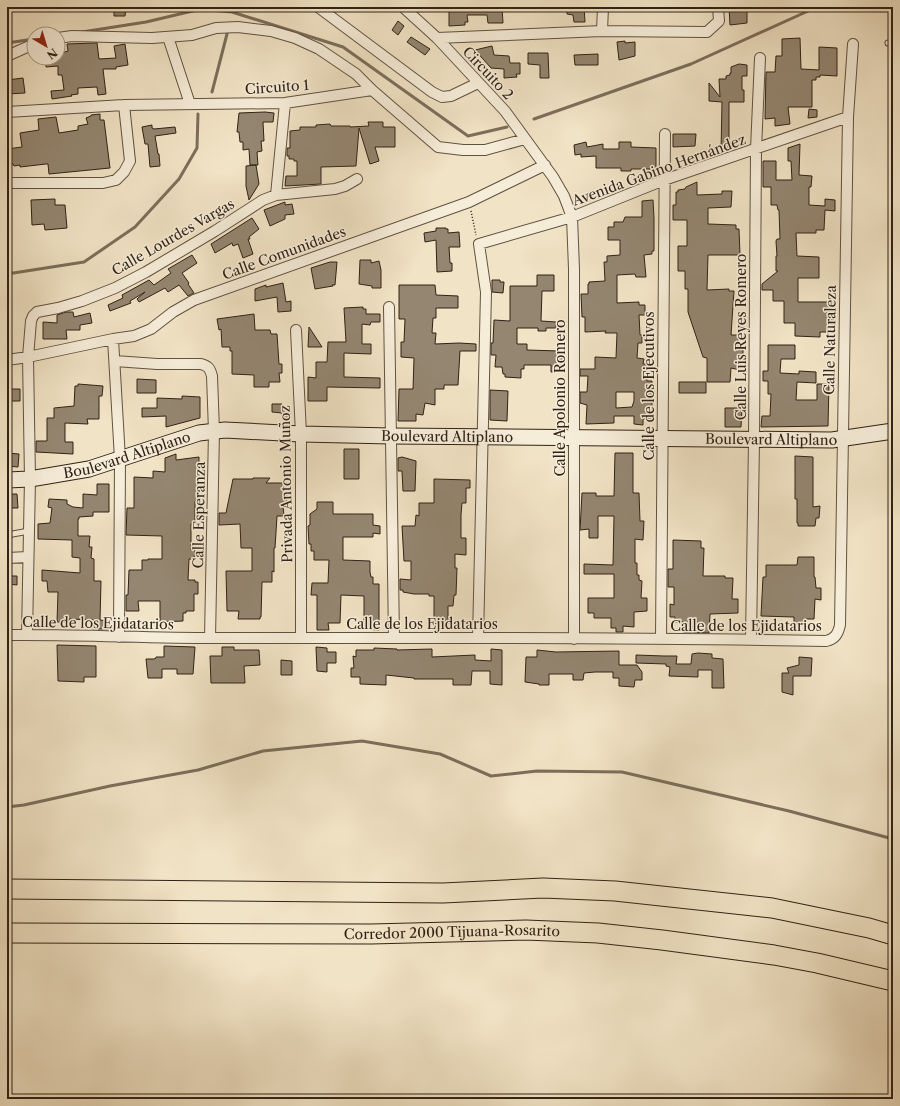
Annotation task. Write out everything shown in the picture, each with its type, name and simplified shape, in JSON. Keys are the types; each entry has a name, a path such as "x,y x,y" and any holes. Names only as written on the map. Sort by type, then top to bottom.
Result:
{"highway":[{"path":"7,890 443,893 543,888 615,891 772,908 868,928 893,935"},
{"name":"Corredor 2000 Tijuana-Rosarito","path":"7,933 371,934 526,930 584,933 662,940 774,956 816,963 893,981"}],"street":[{"path":"318,7 432,92 442,97 451,96 478,83"},
{"name":"Circuito 2","path":"403,7 437,38 505,111 545,165"},
{"path":"602,31 603,7"},
{"path":"437,38 602,31 707,32 719,21 718,7"},
{"path":"66,37 152,38 192,35 216,28 238,27 277,33 295,38 320,50 342,64 438,147 463,150 485,150 525,139"},
{"path":"168,37 190,104"},
{"name":"Calle Naturaleza","path":"836,636 840,625 848,117 853,44"},
{"path":"7,56 26,48"},
{"name":"Calle Luis Reyes Romero","path":"751,640 756,149 760,58"},
{"name":"Circuito 1","path":"7,112 124,105 285,103 372,90"},
{"path":"276,195 285,103"},
{"path":"7,184 103,183 116,180 124,172 130,161 124,105"},
{"name":"Avenida Gabino Hernández","path":"478,244 572,217 664,180 848,117"},
{"name":"Calle de los Ejecutivos","path":"661,639 665,134"},
{"name":"Calle Comunidades","path":"7,360 134,336 152,329 173,312 194,300 469,202 545,165"},
{"name":"Calle Apolonio Romero","path":"545,165 564,196 572,217 574,269 574,638"},
{"name":"Calle Lourdes Vargas","path":"27,635 30,479 28,357 31,321 33,316 37,312 82,301 115,288 178,254 264,200 276,195 335,189 345,186 357,179"},
{"path":"478,244 486,292 478,638"},
{"path":"389,307 394,638"},
{"name":"Privada Antonio Muñoz","path":"296,330 301,434 301,638"},
{"path":"113,339 120,459 119,637"},
{"name":"Calle Esperanza","path":"115,361 157,364 201,364 210,369 212,376 214,431 210,638"},
{"name":"Boulevard Altiplano","path":"7,480 30,479 90,469 199,433 226,430 301,434 391,436 754,440 843,439 893,431"},
{"path":"7,558 28,557"},
{"name":"Calle de los Ejidatarios","path":"7,635 210,638 574,638 826,642 832,640 836,636"}],"lane":[{"path":"7,535 29,531"}],"path":[{"path":"469,202 478,244"}],"building":[{"path":"114,7 126,7 125,16 114,16"},
{"path":"449,7 502,8 503,23 488,23 487,15 467,15 468,22 465,22 465,25 449,26"},
{"path":"567,7 584,7 585,22 574,22 573,15 567,14"},
{"path":"729,7 747,7 747,23 730,25"},
{"path":"398,21 404,26 398,35 392,30"},
{"path":"411,37 430,49 425,55 407,42"},
{"path":"800,38 801,69 819,70 819,47 837,48 837,76 820,75 820,77 816,77 816,80 812,80 812,107 788,107 790,124 775,126 775,118 765,119 766,72 775,72 776,56 782,56 782,39"},
{"path":"625,41 625,43 635,42 635,56 619,60 617,42"},
{"path":"97,43 99,59 116,58 114,46 125,44 128,65 116,67 116,69 103,69 106,94 98,95 97,87 78,88 78,94 52,99 51,91 64,90 62,75 58,75 58,66 66,66 66,52 68,51 67,44"},
{"path":"492,46 494,55 509,56 510,63 520,63 520,74 516,74 517,77 504,78 504,69 491,68 475,50"},
{"path":"528,53 548,53 549,78 540,78 540,65 528,64"},
{"path":"598,54 598,65 575,65 574,55"},
{"path":"739,64 747,65 747,76 742,76 744,102 729,102 729,142 743,144 721,152 722,102 709,101 709,83 720,97 719,79 726,79 726,76 730,75 731,73 731,67"},
{"path":"23,78 25,93 7,94 7,80"},
{"path":"809,109 817,110 817,117 808,118"},
{"path":"239,113 274,113 273,122 263,122 264,141 261,141 262,151 257,152 258,165 250,165 249,149 243,150 243,142 240,142 239,132 237,132"},
{"path":"100,114 100,120 104,120 110,168 49,174 48,164 20,167 20,165 14,166 13,164 7,164 7,149 22,147 20,133 39,130 38,119 56,117 59,133 78,130 78,126 88,124 86,118 91,115"},
{"path":"368,122 383,122 383,127 395,127 395,147 375,147 379,161 370,164 359,128 356,166 321,167 321,184 285,186 286,176 297,176 297,161 294,161 294,159 289,159 289,156 287,156 287,148 290,148 290,131 300,130 300,127 316,127 316,125 330,124 331,126 350,127 369,126"},
{"path":"152,125 152,128 154,129 175,127 176,133 155,136 160,166 150,167 148,144 145,144 142,127"},
{"path":"673,134 696,134 695,146 673,147"},
{"path":"586,142 587,147 603,144 603,149 619,149 619,142 631,142 631,147 656,148 656,169 631,169 631,171 621,171 621,168 596,168 596,156 581,157 581,154 575,155 574,145"},
{"path":"800,144 799,175 812,176 811,187 809,187 809,205 825,206 825,199 835,200 835,211 825,210 824,230 816,230 816,233 796,233 797,256 819,257 819,278 798,278 798,302 834,302 834,332 820,332 820,337 795,336 795,323 784,323 784,301 773,301 773,290 762,290 762,284 778,271 776,271 776,241 777,239 780,239 779,210 777,205 771,205 771,187 763,187 763,161 776,161 776,180 792,180 791,161 788,161 788,148"},
{"path":"256,165 259,184 249,200 246,186 246,166"},
{"path":"697,182 697,195 722,194 722,191 732,191 731,207 708,208 708,224 736,225 736,229 739,229 740,255 708,255 707,290 729,289 729,291 734,291 731,335 738,335 738,348 743,348 743,359 740,370 731,368 730,382 707,382 707,358 703,357 688,312 688,289 685,289 685,271 678,271 678,246 687,246 687,220 673,220 673,205 676,205 676,192 678,192 678,190 685,189 686,187"},
{"path":"55,199 55,205 65,205 67,228 45,230 44,224 32,225 31,200"},
{"path":"653,200 654,251 652,251 652,254 644,255 646,277 636,277 635,274 617,275 617,303 639,302 639,305 645,305 645,315 639,315 642,343 638,343 637,358 644,359 643,364 647,364 647,381 652,381 652,418 643,419 643,425 634,424 634,416 614,416 614,423 586,424 587,405 580,403 580,392 587,392 588,376 580,376 580,369 595,369 595,357 616,358 617,333 605,333 606,331 585,332 585,317 582,317 581,294 588,294 589,282 605,281 604,262 607,262 607,256 620,255 620,240 608,240 608,227 614,227 614,222 623,222 625,217 642,217 642,201","holes":["616,392 634,392 632,407 616,408"]},
{"path":"285,202 285,205 292,204 294,214 285,215 285,219 270,226 264,210"},
{"path":"252,218 259,229 249,237 250,239 248,239 253,254 243,258 238,244 233,246 232,243 215,253 211,244"},
{"path":"436,228 446,228 448,229 448,233 459,232 460,247 449,247 452,271 437,272 436,240 425,242 424,233 436,231"},
{"path":"192,255 197,263 182,273 194,293 188,296 179,285 168,292 165,288 139,302 137,299 145,292 130,301 131,303 110,311 108,305 123,298 122,295 149,280 154,285 171,273 168,269"},
{"path":"360,260 371,260 371,263 379,261 381,270 381,288 372,288 372,286 359,284"},
{"path":"330,262 337,262 335,285 315,289 311,268"},
{"path":"537,275 554,275 554,291 542,291 541,321 556,322 556,328 546,328 546,331 538,331 538,328 517,328 517,344 527,344 527,350 560,351 559,356 562,357 562,372 551,372 551,365 524,365 524,369 521,369 521,378 505,377 502,367 495,367 496,355 491,355 494,320 510,321 510,286 537,286"},
{"path":"492,280 500,280 500,282 504,282 503,293 492,292"},
{"path":"283,283 286,302 291,301 291,311 278,312 277,297 255,301 255,289 266,285 266,287"},
{"path":"399,285 435,285 436,295 458,296 458,308 436,308 436,318 433,318 432,333 436,333 435,344 476,344 476,351 460,351 458,385 444,385 444,389 435,389 435,405 425,403 423,415 416,414 416,421 398,421 399,389 413,389 414,358 401,357 401,342 404,342 405,319 399,319"},
{"path":"363,307 363,309 366,309 366,314 380,314 380,322 371,322 370,325 362,324 362,344 371,344 371,354 344,353 344,377 380,378 380,388 327,387 327,401 308,401 308,377 316,378 316,362 327,362 328,342 346,342 344,308"},
{"path":"66,312 73,312 74,317 90,313 92,323 80,325 80,330 66,330 67,339 43,339 43,322 57,323 57,315"},
{"path":"254,314 255,330 270,330 271,334 277,334 279,364 282,364 282,373 279,373 280,382 269,382 269,387 254,387 254,375 232,374 232,351 230,351 230,347 222,347 221,329 219,330 217,319"},
{"path":"309,327 322,347 308,347"},
{"path":"768,345 795,345 795,359 781,359 780,373 799,374 799,371 816,372 816,383 797,382 796,400 817,400 817,384 829,384 828,426 761,427 762,416 770,416 771,394 768,394 768,381 763,381 763,371 768,371"},
{"path":"137,379 156,380 156,393 137,393"},
{"path":"679,382 706,382 706,393 679,393"},
{"path":"78,384 103,386 102,396 99,396 99,419 87,419 88,424 65,423 65,442 73,442 73,454 36,452 36,441 47,441 47,418 54,418 54,408 74,406 75,386 78,386"},
{"path":"7,389 20,389 20,401 7,401"},
{"path":"490,390 508,391 507,421 490,420"},
{"path":"182,396 200,397 200,418 166,427 166,416 142,417 142,408 157,408 157,398 182,399"},
{"path":"272,404 282,404 282,407 290,407 290,419 283,419 282,413 272,412"},
{"path":"725,408 742,408 741,427 725,427"},
{"path":"344,449 359,449 359,479 344,479"},
{"path":"7,453 19,454 18,467 7,466"},
{"path":"615,453 633,453 633,493 639,493 640,521 644,521 643,540 635,539 635,563 637,563 637,575 639,575 639,580 642,581 641,598 647,598 647,611 634,612 634,627 623,626 623,632 616,632 616,628 611,628 611,618 594,618 594,613 588,613 588,598 614,598 614,574 584,574 584,564 613,565 614,516 598,516 598,538 589,538 589,529 580,530 582,493 596,493 596,496 614,496"},
{"path":"176,454 176,460 199,457 199,501 195,501 195,524 191,524 191,550 195,550 194,559 189,559 188,580 195,580 195,582 198,582 198,594 194,594 194,611 186,611 186,613 183,613 183,621 160,622 160,601 138,601 139,611 126,611 129,570 142,570 142,560 162,559 162,536 126,535 127,508 134,508 134,477 153,478 153,471 165,472 165,458"},
{"path":"795,456 813,457 813,507 820,506 819,518 816,518 815,526 798,526 797,523 797,499 795,499"},
{"path":"402,457 416,461 415,491 403,491 402,471 398,471 398,458"},
{"path":"270,478 266,483 287,483 287,506 283,506 284,516 277,516 274,548 274,572 272,571 272,582 262,582 261,617 260,619 238,619 239,611 227,611 226,571 252,571 252,548 241,548 240,524 219,525 219,513 226,513 233,479"},
{"path":"434,479 470,480 470,488 466,488 466,503 462,503 461,515 461,538 466,538 466,555 455,554 455,568 457,568 456,595 454,595 453,606 448,606 448,624 434,624 434,596 429,596 429,594 414,594 400,590 400,579 411,580 411,561 404,561 402,526 415,526 416,515 419,516 419,503 434,503"},
{"path":"97,484 109,484 109,512 93,512 93,516 79,517 78,536 90,536 89,547 92,547 91,558 94,559 94,581 101,581 100,620 108,621 108,629 93,629 93,620 69,619 69,622 57,622 58,592 48,592 47,581 42,581 42,570 80,573 80,558 72,557 72,540 38,539 38,524 50,523 52,508 48,507 49,499 67,500 67,504 73,507 83,508 83,494 97,495"},
{"path":"7,494 17,494 18,508 7,508"},
{"path":"317,502 333,502 333,514 373,514 373,525 380,526 380,534 373,533 373,537 343,537 343,560 370,561 370,572 371,577 373,577 373,584 379,584 379,630 364,629 364,596 341,595 340,623 328,623 329,630 317,630 317,595 311,595 312,583 328,583 329,560 314,560 314,551 311,551 311,544 309,544 308,526 310,525 310,514 317,509"},
{"path":"673,540 701,541 701,548 704,548 703,576 725,576 725,578 733,578 732,599 738,599 738,613 710,614 709,633 683,632 683,622 675,622 675,617 670,617 670,604 674,605 674,587 668,587 668,569 673,569"},
{"path":"798,557 814,557 814,577 816,588 821,588 821,600 815,599 814,619 806,619 806,625 794,624 794,617 761,616 763,577 766,577 766,565 797,565"},
{"path":"7,576 17,576 17,585 7,584"},
{"path":"57,645 96,646 96,677 84,677 84,682 58,681"},
{"path":"164,646 195,647 193,674 177,674 177,669 162,669 162,678 148,678 146,659 164,657"},
{"path":"222,647 234,647 234,650 259,650 260,665 244,666 245,683 211,683 210,656 222,656"},
{"path":"316,647 327,648 327,652 336,652 336,663 327,663 327,672 317,671"},
{"path":"374,648 397,650 432,649 432,657 475,655 475,660 491,661 491,649 502,650 502,685 490,684 490,671 472,671 471,685 453,685 453,679 414,679 386,675 386,685 360,684 360,677 351,677 351,668 354,668 353,656 356,657 356,650 374,650"},
{"path":"537,650 556,652 619,651 619,665 637,665 642,672 642,680 635,680 634,687 619,686 619,678 613,678 613,672 595,672 584,673 583,680 573,680 573,674 549,674 549,685 539,685 525,682 526,657 537,657"},
{"path":"692,654 712,654 712,658 723,659 724,688 712,688 712,670 698,670 698,677 669,676 670,667 666,666 666,664 636,663 636,655 677,656 676,664 691,664"},
{"path":"799,657 812,658 811,676 793,676 793,695 782,692 782,673 789,673 787,668 799,665"},
{"path":"281,660 292,661 292,675 281,675"}],"waterway":[{"path":"534,119 691,64 817,7"},
{"path":"82,32 146,22 201,9 232,12 343,47 468,136 507,127"},
{"path":"212,92 227,34"},
{"path":"7,43 26,40"},
{"path":"7,274 84,262 135,227 179,179 197,148 198,114"},
{"path":"7,807 24,805 110,786 198,770 263,751 362,741 440,754 491,776 537,771 622,772 789,811 893,839"}]}
